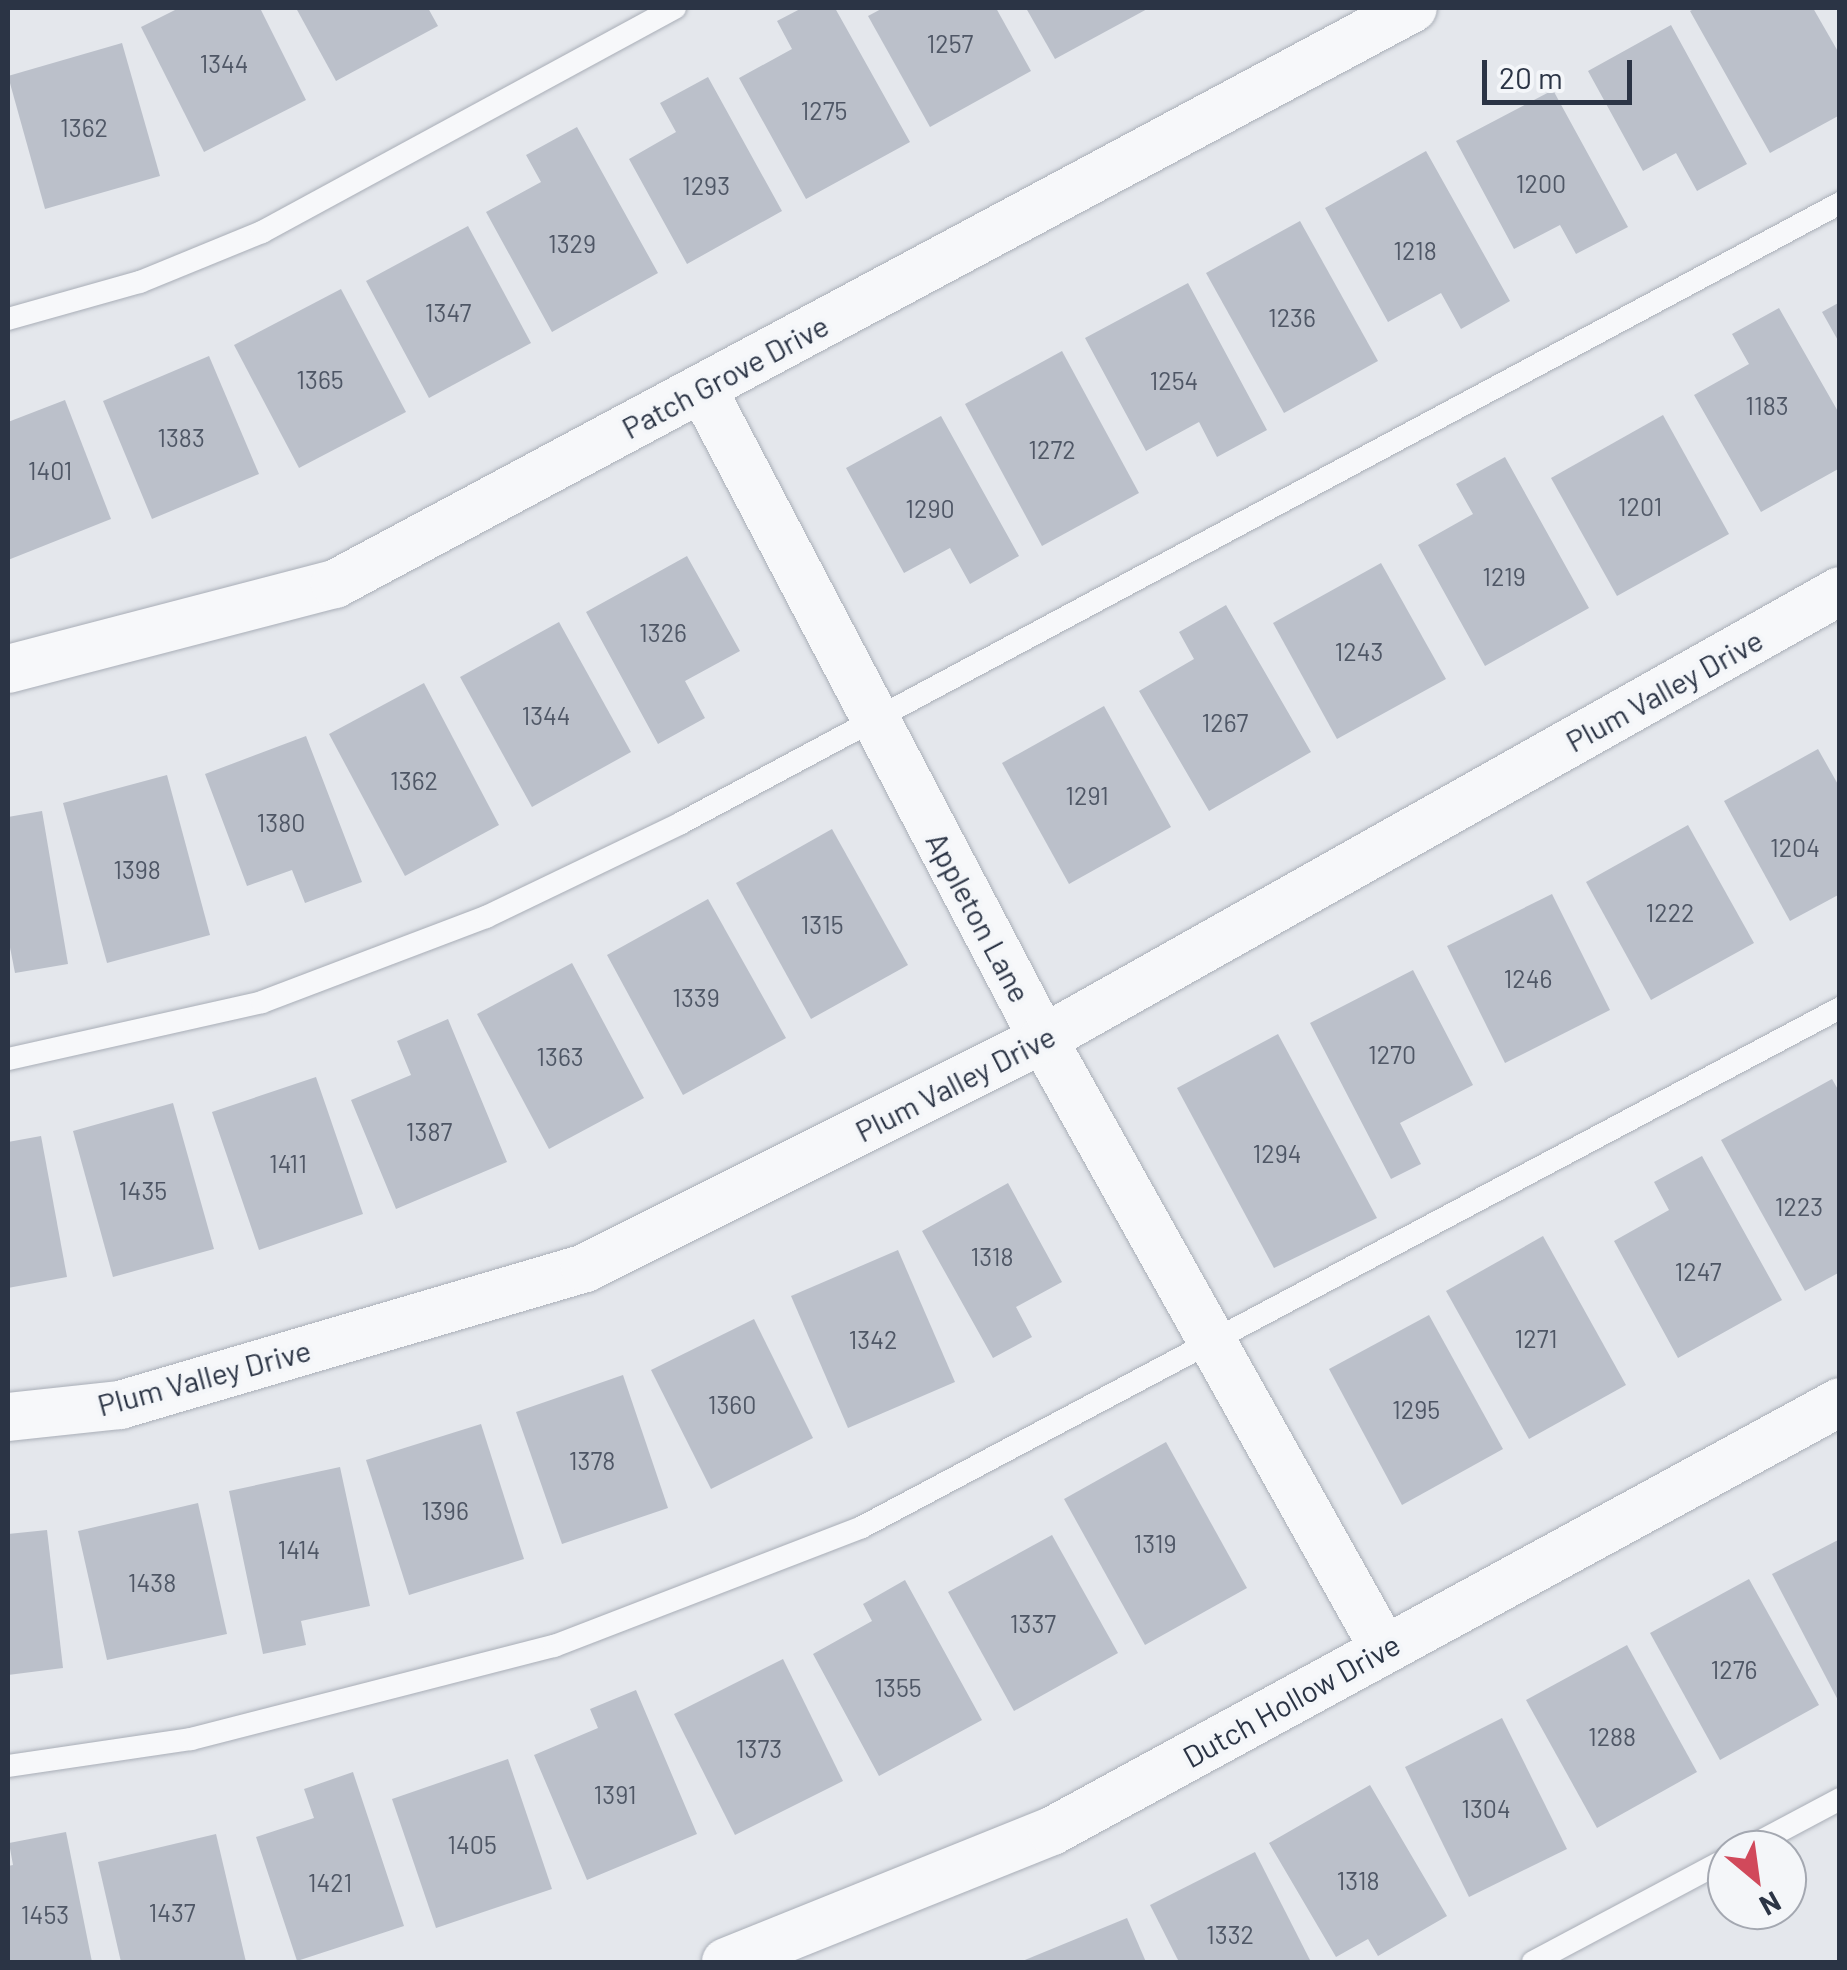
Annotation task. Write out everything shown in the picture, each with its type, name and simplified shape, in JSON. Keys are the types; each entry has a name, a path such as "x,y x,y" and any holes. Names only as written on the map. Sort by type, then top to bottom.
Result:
{"street":[{"name":"Patch Grove Drive","path":"8,669 335,584 1412,8"},
{"name":"Appleton Lane","path":"702,388 1044,1039 1384,1649"},
{"name":"Plum Valley Drive","path":"8,1417 120,1405 585,1268 1044,1039 1840,591"},
{"name":"Dutch Hollow Drive","path":"726,1962 1052,1831 1840,1402"}],"lane":[{"path":"8,319 140,282 262,232 674,8"},
{"path":"8,1059 262,1002 486,917 680,823 1840,203"},
{"path":"8,1766 191,1738 554,1646 862,1527 1840,1008"},
{"path":"1782,1830 1840,1799"},
{"path":"1533,1962 1707,1870"}],"building":[{"path":"179,8 260,8 306,100 204,152 141,27"},
{"path":"296,8 428,8 438,26 336,81"},
{"path":"802,8 835,8 910,142 806,199 739,78 792,49 777,21"},
{"path":"883,8 996,8 1031,71 930,127 868,16"},
{"path":"1026,8 1149,8 1055,59"},
{"path":"1813,8 1840,55 1840,115 1770,153 1690,11"},
{"path":"1671,25 1747,164 1697,191 1676,153 1643,171 1588,71"},
{"path":"122,43 160,176 45,209 8,76"},
{"path":"708,77 782,211 687,264 629,159 676,132 660,103"},
{"path":"1553,90 1628,227 1576,254 1560,225 1514,249 1456,141"},
{"path":"577,127 658,273 552,332 486,212 541,182 526,155"},
{"path":"1426,151 1510,301 1461,329 1441,293 1388,322 1325,208"},
{"path":"1300,221 1378,361 1284,413 1206,273"},
{"path":"468,226 531,343 429,398 366,281"},
{"path":"1188,283 1267,430 1217,457 1199,422 1146,451 1085,338"},
{"path":"341,289 406,412 299,468 234,345"},
{"path":"1840,302 1840,344 1822,312"},
{"path":"1779,308 1840,415 1840,468 1761,512 1694,395 1749,364 1732,334"},
{"path":"1062,351 1139,493 1042,546 965,404"},
{"path":"209,356 259,474 152,519 103,401"},
{"path":"65,400 111,519 8,560 8,422"},
{"path":"1663,415 1729,534 1617,596 1551,478"},
{"path":"941,416 1019,556 970,584 950,548 904,573 846,468"},
{"path":"1505,457 1589,608 1485,666 1418,545 1473,514 1456,484"},
{"path":"687,556 740,651 685,681 705,718 658,744 586,612"},
{"path":"1381,563 1446,679 1337,739 1273,623"},
{"path":"1226,605 1311,752 1209,811 1139,691 1194,659 1179,632"},
{"path":"559,622 631,752 532,807 460,677"},
{"path":"424,683 499,825 405,876 329,734"},
{"path":"1104,706 1171,827 1069,884 1002,763"},
{"path":"306,736 362,882 305,903 292,870 247,886 205,774"},
{"path":"1818,749 1840,788 1840,894 1790,921 1724,801"},
{"path":"167,775 210,935 107,963 63,803"},
{"path":"42,811 68,964 15,973 8,937 8,817"},
{"path":"1688,825 1754,943 1651,1000 1586,882"},
{"path":"832,829 908,965 811,1019 736,883"},
{"path":"1552,894 1610,1010 1505,1063 1447,946"},
{"path":"708,899 786,1038 683,1095 607,955"},
{"path":"572,963 644,1098 549,1149 477,1014"},
{"path":"1413,970 1473,1085 1400,1123 1421,1164 1391,1179 1310,1023"},
{"path":"448,1019 507,1162 396,1209 351,1100 411,1075 397,1041"},
{"path":"1278,1034 1377,1218 1274,1268 1177,1088"},
{"path":"316,1077 363,1214 259,1250 212,1112"},
{"path":"1832,1079 1840,1093 1840,1272 1805,1291 1721,1140"},
{"path":"173,1103 214,1249 113,1277 73,1131"},
{"path":"41,1136 67,1277 8,1288 8,1142"},
{"path":"1702,1156 1782,1300 1678,1358 1614,1241 1669,1210 1654,1182"},
{"path":"1008,1183 1062,1282 1016,1307 1032,1337 993,1358 922,1231"},
{"path":"1543,1236 1626,1385 1529,1439 1446,1291"},
{"path":"898,1250 955,1382 848,1428 791,1296"},
{"path":"1429,1315 1503,1449 1402,1505 1329,1369"},
{"path":"754,1319 813,1438 711,1489 651,1370"},
{"path":"623,1375 668,1508 562,1544 516,1412"},
{"path":"481,1424 524,1559 409,1595 366,1460"},
{"path":"1166,1442 1247,1588 1145,1645 1064,1499"},
{"path":"340,1467 370,1606 301,1621 306,1645 263,1654 229,1491"},
{"path":"198,1503 227,1634 107,1660 78,1531"},
{"path":"47,1530 63,1668 8,1675 8,1534"},
{"path":"1052,1535 1118,1653 1014,1711 948,1592"},
{"path":"1840,1539 1840,1704 1772,1574"},
{"path":"1749,1579 1819,1705 1720,1760 1650,1633"},
{"path":"905,1580 982,1720 879,1776 813,1654 872,1621 863,1604"},
{"path":"1627,1645 1697,1772 1597,1828 1526,1700"},
{"path":"783,1659 843,1781 735,1835 674,1714"},
{"path":"636,1690 697,1834 587,1880 534,1755 598,1728 590,1709"},
{"path":"1502,1718 1567,1849 1469,1897 1405,1767"},
{"path":"508,1759 552,1889 436,1928 392,1799"},
{"path":"353,1772 404,1926 297,1961 256,1837 314,1818 304,1789"},
{"path":"1370,1785 1447,1916 1378,1956 1368,1939 1336,1957 1269,1843"},
{"path":"66,1832 92,1962 8,1962 8,1866 13,1865 9,1843"},
{"path":"216,1834 246,1962 121,1962 98,1862"},
{"path":"1255,1852 1311,1962 1179,1962 1150,1905"},
{"path":"1127,1918 1146,1962 1020,1962"}]}
